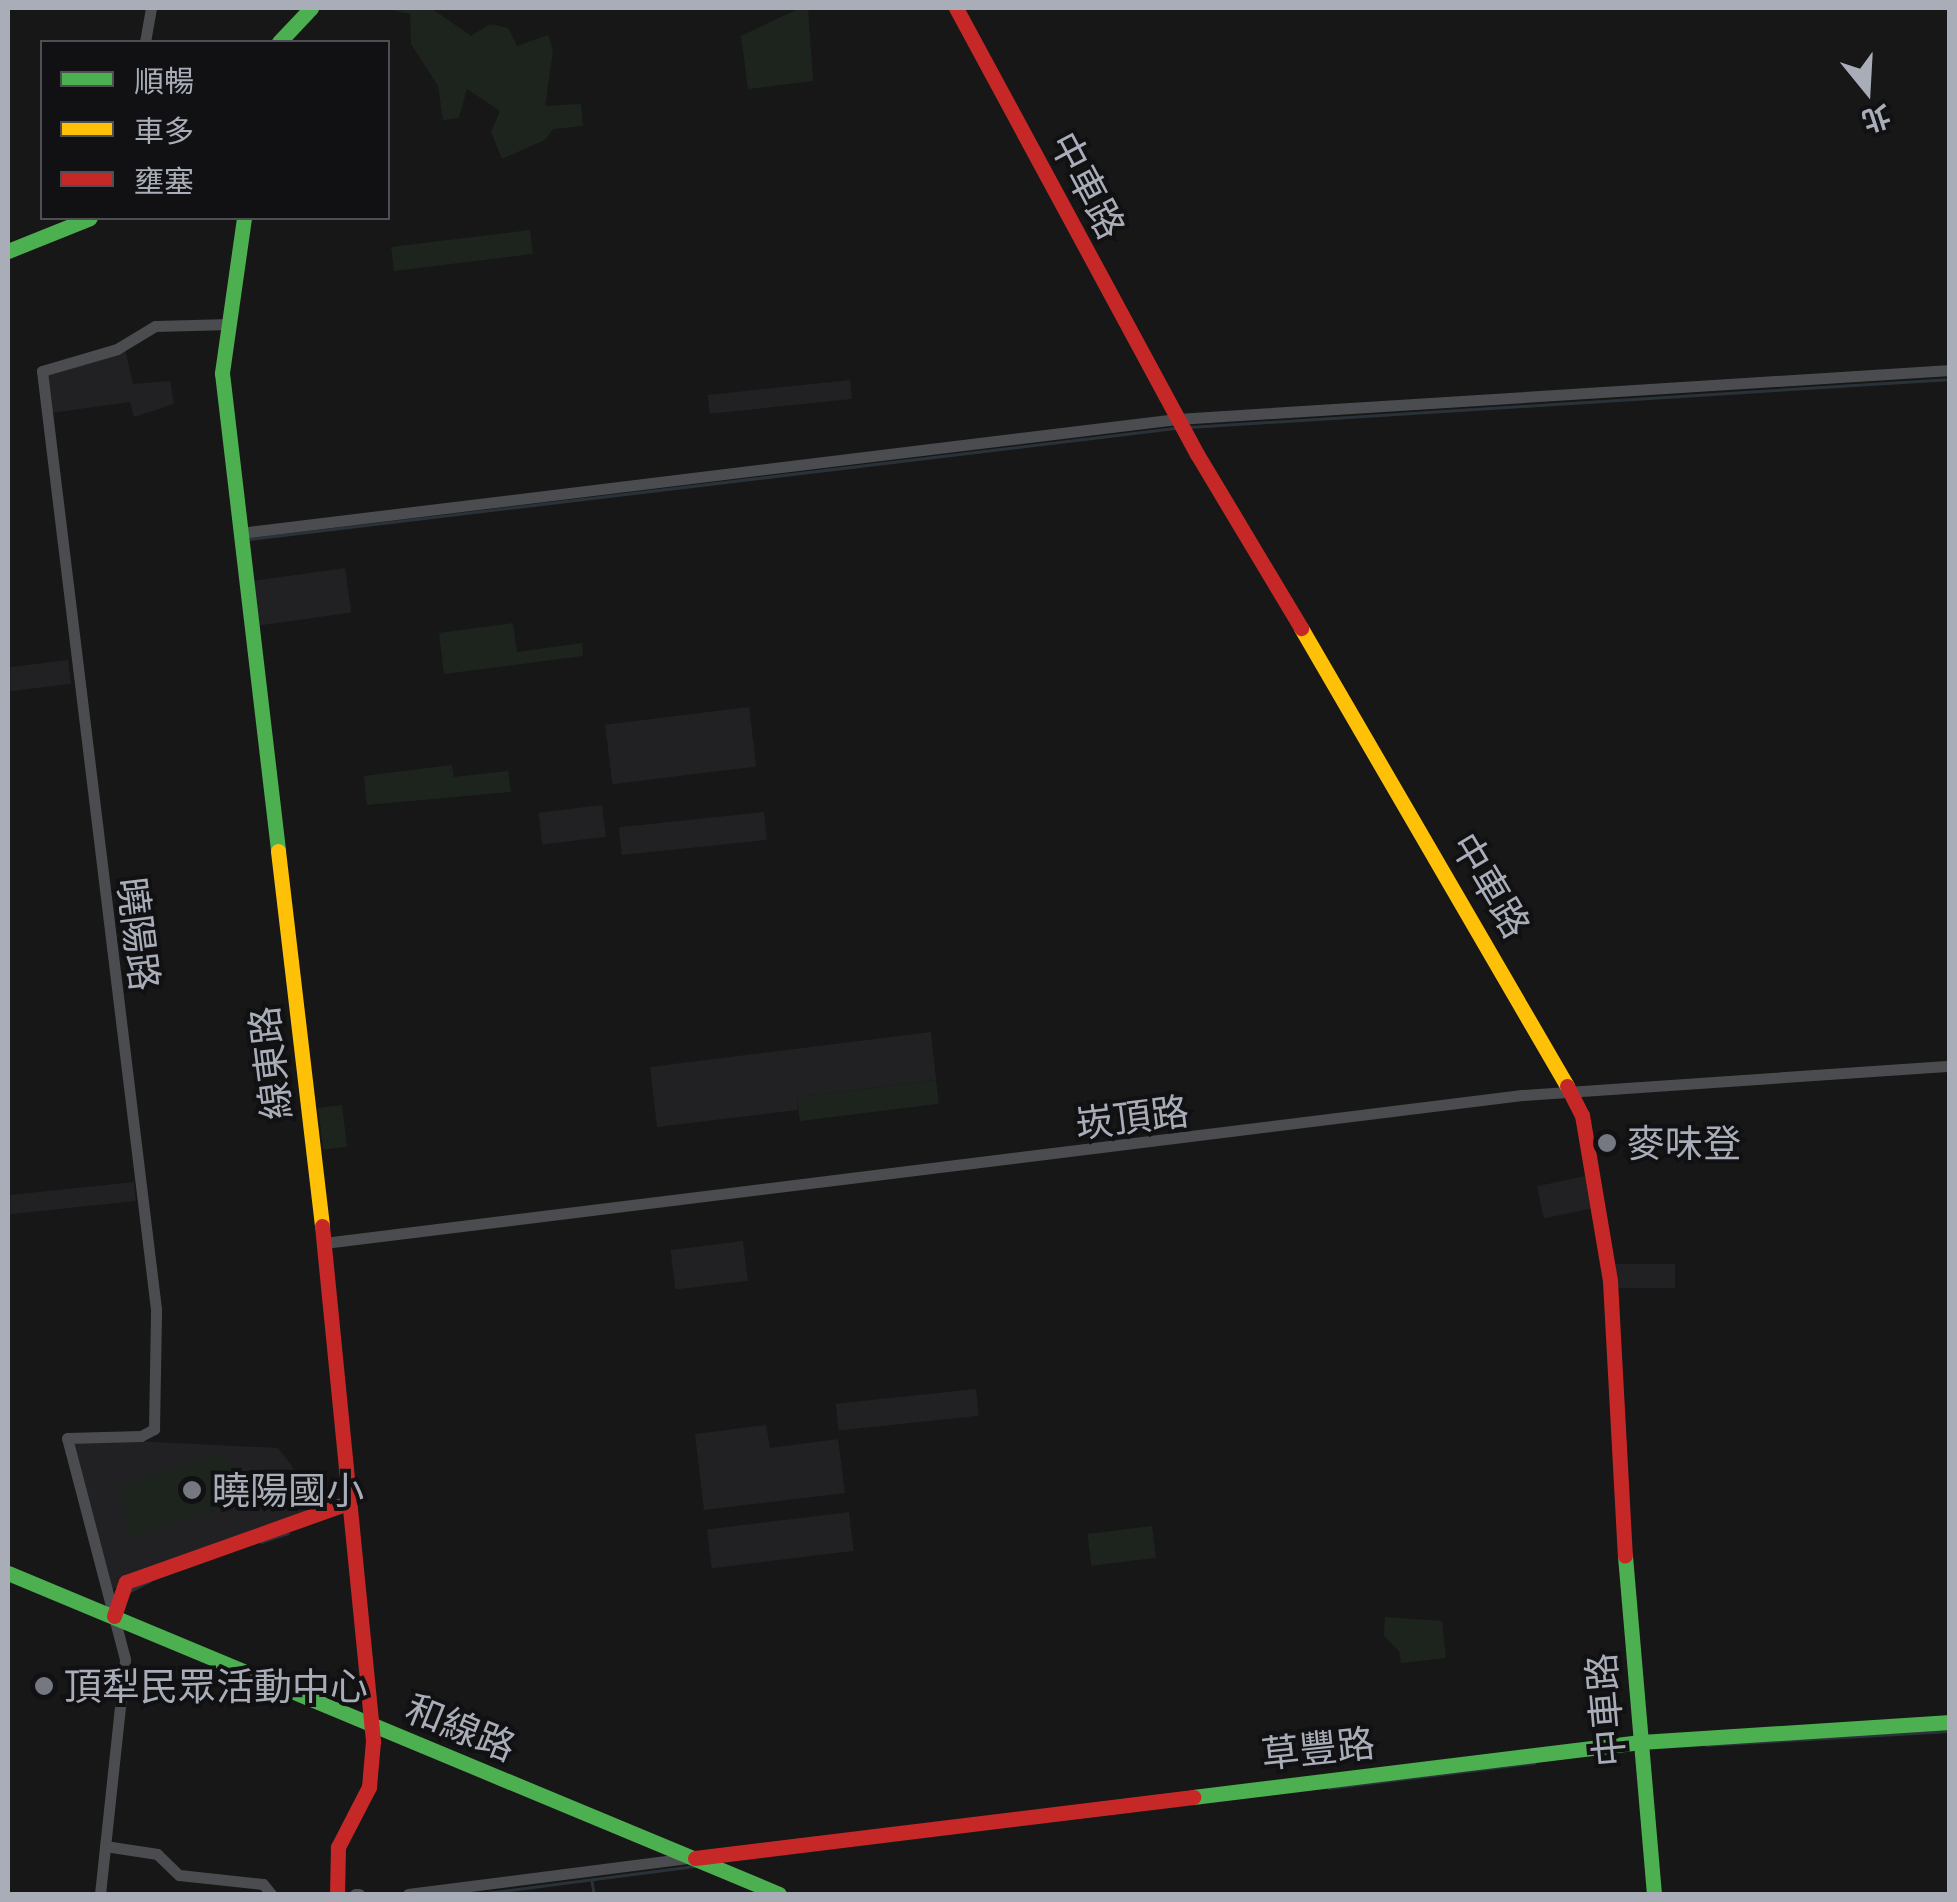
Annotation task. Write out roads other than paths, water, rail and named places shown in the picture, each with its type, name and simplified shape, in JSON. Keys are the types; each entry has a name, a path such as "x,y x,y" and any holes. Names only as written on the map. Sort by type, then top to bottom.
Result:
{"street":[{"path":"145,40 151,8"},
{"path":"281,40 311,8"},
{"name":"中車路","path":"956,8 1177,419 1572,1090 1582,1116 1610,1282 1612,1396 1654,1894"},
{"path":"8,251 85,220"},
{"name":"線東路","path":"244,220 222,373 324,1243 345,1504 370,1724 369,1787 338,1848 337,1894"},
{"name":"曉陽路","path":"114,1616 67,1438 141,1436 154,1429 156,1309 42,371 117,349 156,326 230,324"},
{"path":"240,533 1177,419 1950,370"},
{"name":"崁頂路","path":"324,1243 1572,1090 1950,1066"},
{"path":"100,1894 124,1658 114,1616 126,1582 345,1504"},
{"name":"和線路","path":"8,1573 779,1894"},
{"name":"草豐路","path":"694,1858 1641,1742 1950,1722"},
{"path":"106,1846 157,1854 179,1875 263,1884 272,1894"},
{"path":"408,1894 694,1858"}],"waterway":[{"path":"1189,427 1950,379"},
{"path":"250,539 1176,428"},
{"path":"261,1542 288,1533"},
{"path":"130,1591 150,1581"},
{"path":"1706,1745 1950,1731"},
{"path":"1329,1788 1534,1763"},
{"path":"479,1894 696,1866"},
{"path":"592,1881 594,1894"}],"place":[{"name":"麥味登","path":"1607,1143"},
{"name":"曉陽國小","path":"192,1490"},
{"name":"頂犁民眾活動中心","path":"44,1686"}]}
